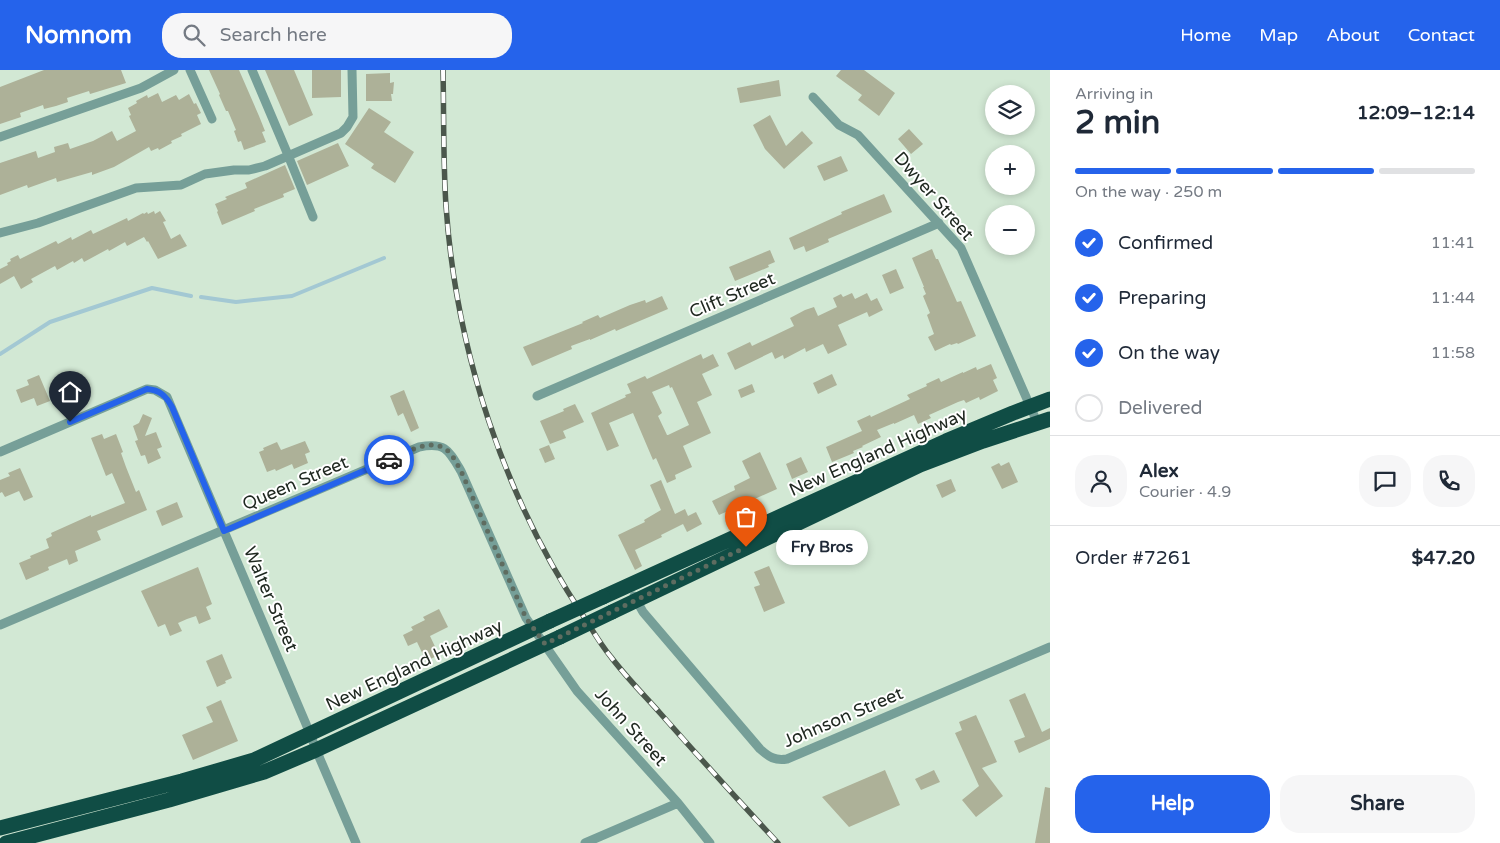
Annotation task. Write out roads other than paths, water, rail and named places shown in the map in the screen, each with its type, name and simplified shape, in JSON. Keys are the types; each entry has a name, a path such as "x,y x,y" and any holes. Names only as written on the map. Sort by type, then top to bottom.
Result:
{"highway":[{"name":"New England Highway","path":"0,828 182,781 254,760 550,621 946,441 1050,399"},
{"name":"New England Highway","path":"6,843 169,800 254,775 316,750 560,637 920,465 1044,420"}],"street":[{"path":"0,136 141,88 174,70"},
{"path":"190,70 212,119"},
{"path":"252,70 313,217"},
{"path":"0,233 136,188 181,186 205,174 250,170 265,166 340,133 348,127 353,117 352,70"},
{"name":"Dwyer Street","path":"813,97 839,125 858,135 961,248 1031,406 1044,420"},
{"name":"Clift Street","path":"537,396 939,223"},
{"name":"Walter Street","path":"0,452 147,389 155,390 167,397 356,843"},
{"name":"Queen Street","path":"0,625 418,447 436,444 448,451 461,471 526,618 534,629"},
{"name":"Johnson Street","path":"627,586 643,612 760,749 772,759 787,759 1050,647"},
{"name":"John Street","path":"534,629 577,691 678,803 710,843"},
{"path":"585,843 678,803"}],"waterway":[{"path":"201,297 236,302 292,296 384,258"},
{"path":"0,354 50,322 152,288 191,296"}],"railway":[{"path":"443,70 446,206 461,315 473,368 489,421 530,523 556,571 604,648 629,679 778,843"}],"place":[{"name":"Fry Bros","path":"746,547"}]}
